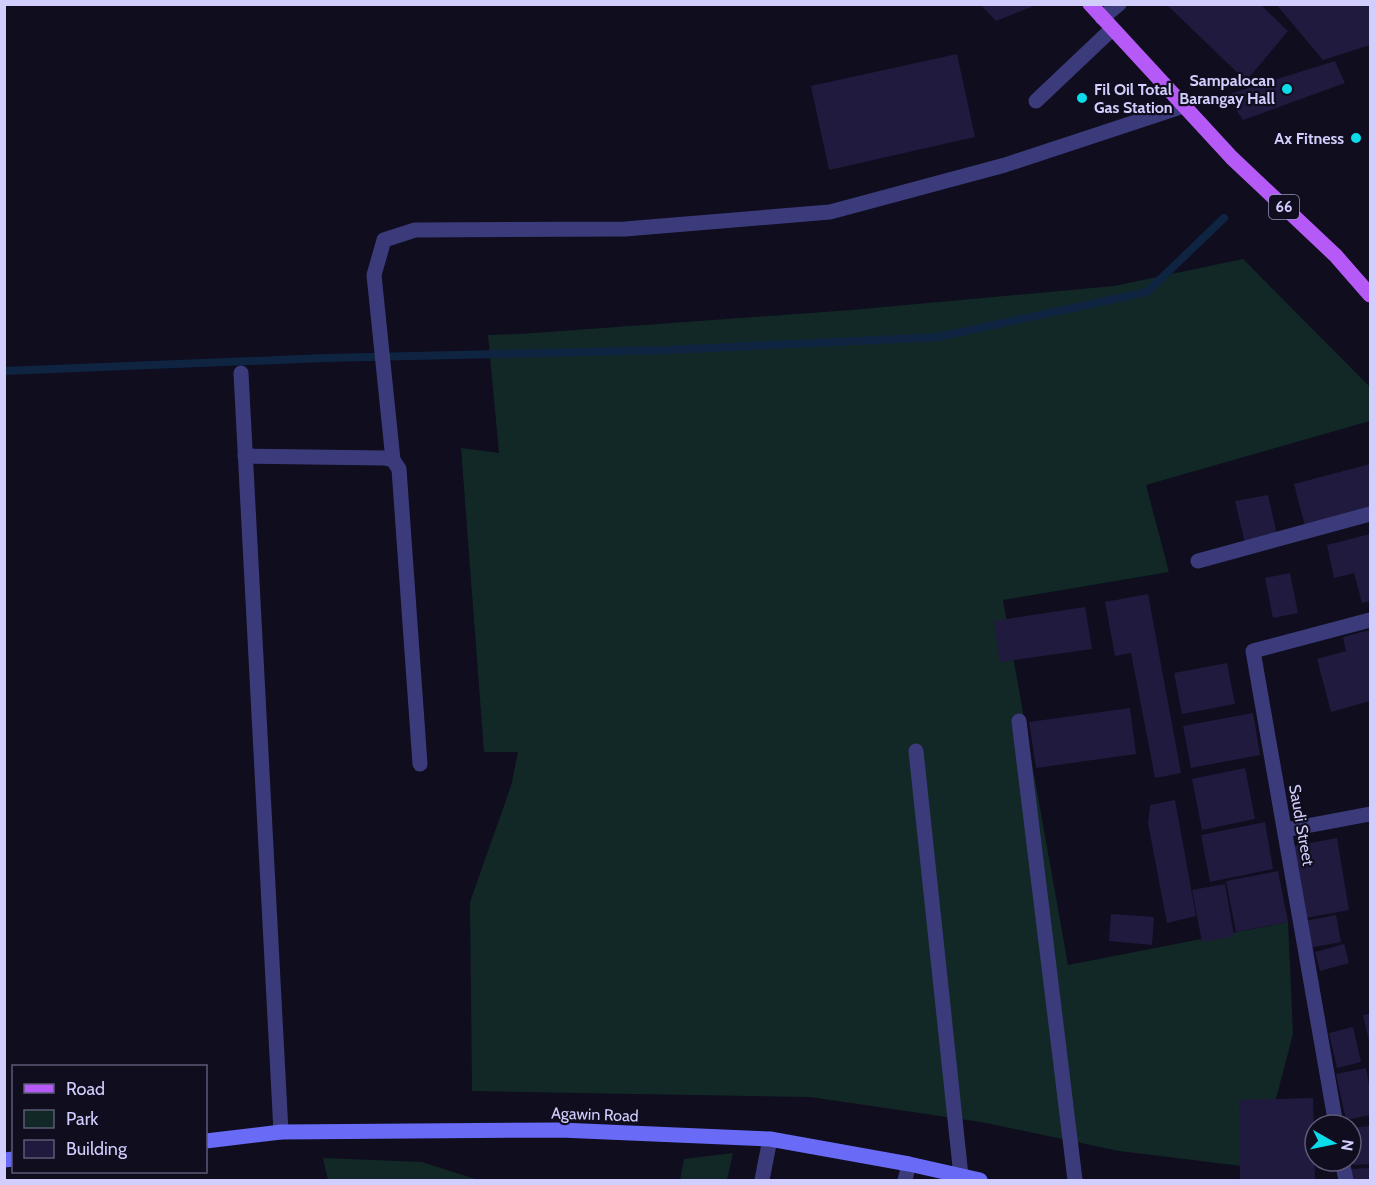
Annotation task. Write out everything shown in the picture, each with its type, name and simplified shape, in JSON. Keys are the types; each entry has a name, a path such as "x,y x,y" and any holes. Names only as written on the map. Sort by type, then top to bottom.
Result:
{"main road":[{"name":"66","path":"1090,4 1232,158 1336,256 1371,295"}],"street":[{"path":"1036,101 1107,23 1119,4"},
{"path":"420,764 399,469 393,460 374,275 384,240 415,230 625,229 830,212 1005,165 1184,106"},
{"path":"241,373 281,1132"},
{"path":"245,456 393,460"},
{"path":"1198,561 1371,514"},
{"name":"Saudi Street","path":"1334,1113 1253,651 1371,621"},
{"path":"1019,721 1076,1180"},
{"path":"916,751 962,1176"},
{"path":"1285,830 1371,814"},
{"name":"Agawin Road","path":"207,1141 281,1132 560,1130 770,1139 909,1164 980,1180"},
{"path":"762,1180 770,1139"},
{"path":"905,1180 909,1164"}],"green space":[{"path":"1243,259 1370,387 1370,421 1146,485 1169,572 1003,600 1068,965 1288,922 1293,1034 1258,1168 1119,1151 981,1122 810,1097 472,1091 470,902 511,786 518,752 484,752 461,448 499,453 488,335 851,310 1114,286"},
{"path":"733,1153 727,1180 680,1180 684,1159"},
{"path":"323,1158 422,1162 475,1180 328,1180"}],"building":[{"path":"980,4 1036,4 1036,5 996,21"},
{"path":"1166,4 1260,4 1288,31 1246,81"},
{"path":"1276,4 1370,4 1370,45 1323,60"},
{"path":"957,54 975,137 829,170 811,86"},
{"name":"Sampalocan Barangay Hall","path":"1335,61 1345,83 1243,120 1226,95"},
{"path":"1370,464 1370,513 1306,530 1294,484"},
{"path":"1268,495 1277,535 1245,543 1235,501"},
{"path":"1370,534 1370,601 1362,603 1354,573 1334,578 1327,545"},
{"path":"1290,573 1298,613 1273,618 1265,578"},
{"path":"1148,594 1181,773 1155,778 1131,653 1115,656 1105,602"},
{"path":"1085,607 1092,649 1000,662 994,621"},
{"path":"1370,630 1370,701 1331,712 1317,659 1346,651 1343,637"},
{"path":"1227,663 1235,704 1182,714 1174,673"},
{"path":"1130,708 1136,754 1036,768 1029,722"},
{"path":"1253,713 1260,755 1191,768 1183,726"},
{"path":"1245,768 1255,819 1202,830 1192,779"},
{"path":"1175,800 1196,916 1167,923 1148,823 1150,805"},
{"path":"1265,822 1273,869 1210,882 1201,835"},
{"path":"1337,838 1349,910 1306,918 1294,846"},
{"path":"1278,871 1288,922 1236,932 1226,881"},
{"path":"1225,884 1234,936 1202,942 1192,890"},
{"path":"1111,914 1154,917 1152,945 1109,941"},
{"path":"1336,915 1341,942 1309,948 1304,921"},
{"path":"1344,944 1349,963 1320,971 1315,952"},
{"path":"1370,1014 1370,1045 1363,1015"},
{"path":"1353,1027 1361,1062 1337,1068 1329,1033"},
{"path":"1366,1068 1370,1090 1370,1115 1363,1116 1363,1113 1344,1113 1336,1074"},
{"path":"1313,1098 1313,1113 1303,1113 1303,1173 1315,1173 1315,1180 1240,1180 1239,1100"},
{"path":"1370,1126 1370,1164 1363,1164 1363,1127"},
{"path":"1363,1168 1370,1168 1370,1180 1351,1180 1351,1173 1363,1173"}],"waterway":[{"path":"4,371 326,358 668,350 938,337 1147,292 1224,218"}],"place":[{"name":"Sampalocan Barangay Hall","path":"1287,89"},
{"name":"Fil Oil Total Gas Station","path":"1082,98"},
{"name":"Ax Fitness","path":"1356,138"}]}
